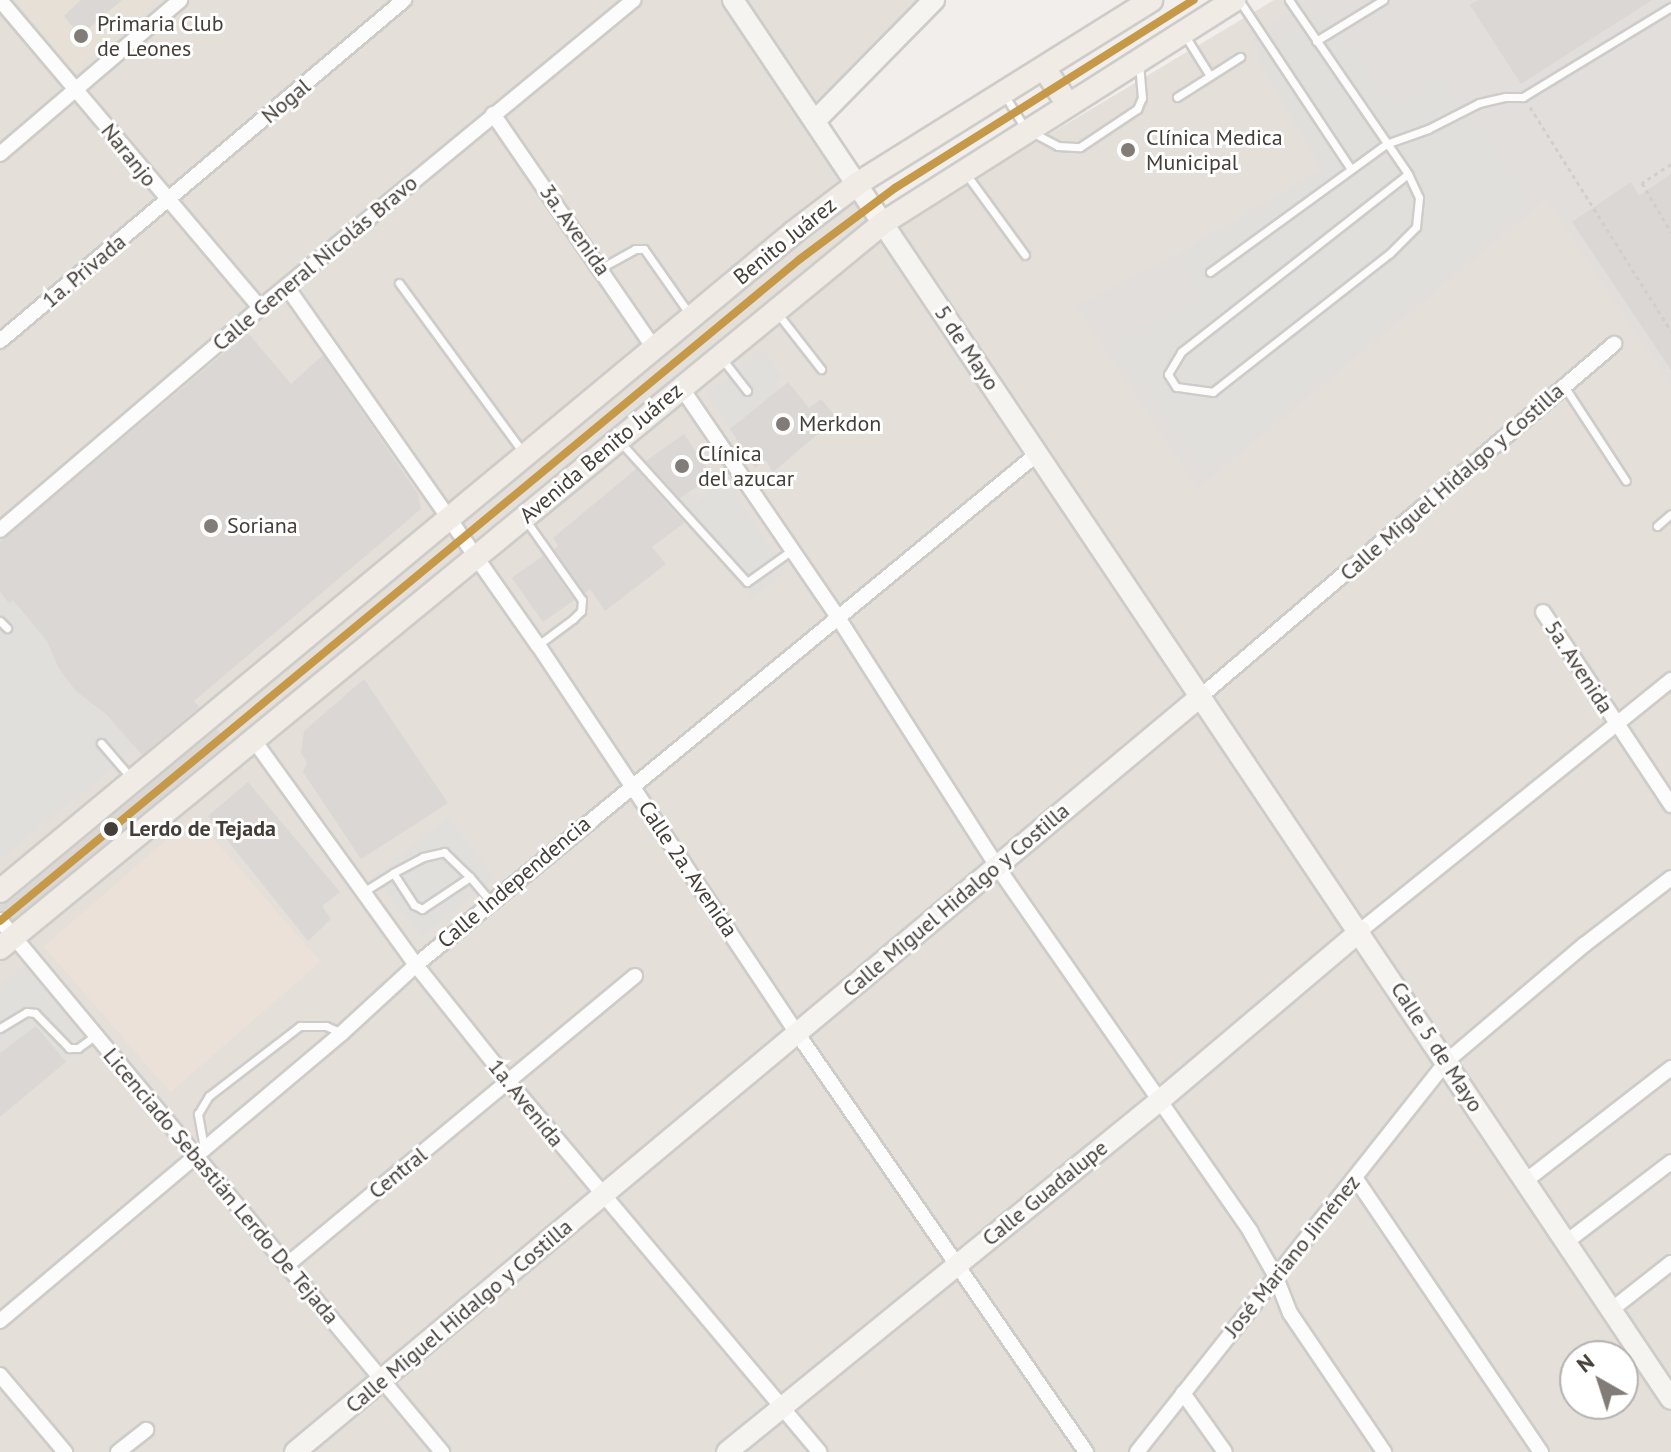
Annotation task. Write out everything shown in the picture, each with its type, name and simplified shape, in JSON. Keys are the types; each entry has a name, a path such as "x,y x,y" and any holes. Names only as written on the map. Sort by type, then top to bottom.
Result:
{"main road":[{"name":"Benito Juárez","path":"447,520 857,184 1151,0"},
{"name":"Avenida Benito Juárez","path":"5,935 253,739 883,223 1067,103 1236,0"},
{"path":"1044,68 1067,103"},
{"path":"0,891 447,520"}],"street":[{"name":"Naranjo","path":"0,0 167,202 260,308"},
{"path":"0,154 180,0"},
{"name":"Nogal","path":"167,202 404,0"},
{"name":"Calle General Nicolás Bravo","path":"0,530 260,308 634,0"},
{"name":"5 de Mayo","path":"733,0 1201,696"},
{"path":"815,121 934,0"},
{"name":"3a. Avenida","path":"493,114 654,348"},
{"name":"1a. Privada","path":"0,341 167,202"},
{"name":"Calle 2a. Avenida","path":"287,287 447,520 538,645 797,1033 1086,1452"},
{"name":"Calle Miguel Hidalgo y Costilla","path":"295,1452 1201,696 1614,344"},
{"path":"681,387 837,616 996,865 1250,1231 1275,1275 1290,1313 1384,1452"},
{"name":"Calle Independencia","path":"0,1321 631,785 1037,454"},
{"name":"5a. Avenida","path":"1543,612 1671,805"},
{"path":"1360,931 1671,680"},
{"name":"Calle 5 de Mayo","path":"1201,696 1671,1399"},
{"name":"1a. Avenida","path":"253,739 416,965 602,1197 819,1452"},
{"name":"José Mariano Jiménez","path":"1137,1452 1447,1061 1584,945 1671,878"},
{"name":"Calle Guadalupe","path":"727,1452 1158,1102 1360,931"},
{"name":"Licenciado Sebastián Lerdo De Tejada","path":"5,935 200,1153 442,1452"},
{"name":"Central","path":"288,1264 635,976"},
{"path":"1524,1182 1671,1068"},
{"path":"1565,1243 1671,1162"},
{"path":"1356,1179 1541,1452"},
{"path":"1611,1310 1671,1263"},
{"path":"0,1375 65,1452"},
{"path":"1183,1393 1225,1452"},
{"path":"118,1452 146,1430"}],"lane":[{"path":"1236,0 1351,169"},
{"path":"1289,0 1408,174 1419,198 1416,227 1390,253 1213,392 1176,387 1168,374 1181,352 1408,174"},
{"path":"1316,41 1383,0"},
{"path":"1210,272 1386,144 1428,129 1479,103 1505,97 1523,97 1671,7"},
{"path":"1182,32 1210,76"},
{"path":"1177,97 1240,57"},
{"path":"1003,94 1026,129 1068,148 1080,147 1126,120 1137,109 1142,98 1138,59"},
{"path":"963,169 1025,255"},
{"path":"601,268 635,249 644,249 691,317"},
{"path":"399,283 525,456"},
{"path":"775,309 821,369"},
{"path":"719,355 747,391"},
{"path":"1564,386 1626,481"},
{"path":"617,439 747,582 792,550"},
{"path":"1657,526 1671,514"},
{"path":"523,518 582,600 581,611 538,645"},
{"path":"0,621 7,628"},
{"path":"101,743 134,780"},
{"path":"363,892 423,857 444,852 492,902"},
{"path":"393,873 414,905 422,909 470,877"},
{"path":"0,1028 27,1012 35,1013 69,1048 78,1048 96,1035"},
{"path":"200,1153 198,1114 209,1096 300,1026 326,1026 342,1033"}],"path":[{"path":"1523,97 1671,331"},
{"path":"1671,164 1642,183 1671,232"}],"shaded area":[{"path":"0,0 943,0 821,126 892,228 1274,0 1671,0 1671,1452 0,1452"},
{"name":"Primaria Club de Leones","path":"16,0 157,0 74,71"},
{"path":"1306,0 1671,0 1671,385 1547,199 1198,489 1077,306 1332,172 1246,31 1251,27 1268,25"},
{"path":"1330,9 1390,109 1443,77 1531,202 1207,475 1115,347 1200,294 1177,253 1321,170 1256,56"},
{"path":"761,348 784,376 774,384 779,389 730,429 706,394"},
{"path":"653,457 681,480 696,501 725,479 787,570 753,599 637,468"},
{"path":"0,592 9,603 13,600 137,749 0,860"},
{"path":"194,816 321,962 170,1092 44,947"},
{"path":"447,817 496,878 422,937 373,877"},
{"path":"24,965 89,1045 66,1062 36,1027 0,1053 0,985"}],"building":[{"path":"81,0 122,0 80,36 64,16"},
{"path":"1478,0 1652,0 1521,84 1470,5"},
{"path":"1671,174 1671,370 1572,222 1631,182 1639,196"},
{"name":"Soriana","path":"248,333 291,384 323,355 418,494 421,509 194,701 199,707 142,755 107,715 75,690 58,667 47,641 13,600 9,603 0,592 0,542"},
{"name":"Merkdon","path":"788,382 809,408 821,399 837,418 773,472 765,460 755,468 730,429"},
{"name":"Clínica del azucar","path":"684,434 712,476 680,498 646,461"},
{"path":"636,469 684,523 652,547 666,564 605,611 590,589 585,593 554,549 558,546 553,538"},
{"path":"543,556 574,600 543,622 512,578"},
{"path":"364,679 448,803 361,859 303,772 307,762 301,753 304,731"},
{"path":"217,729 228,742 13,920 0,910 0,905 9,902"},
{"path":"248,782 340,892 322,906 331,919 308,941 208,816"},
{"path":"36,1026 66,1062 0,1117 0,1053"}],"transit line":[{"path":"0,921 800,259 895,188 1194,0"}],"place":[{"name":"Primaria Club de Leones","path":"81,36"},
{"name":"Clínica Medica Municipal","path":"1128,150"},
{"name":"Merkdon","path":"783,424"},
{"name":"Clínica del azucar","path":"682,466"},
{"name":"Soriana","path":"211,526"},
{"name":"Lerdo de Tejada","path":"111,829"}]}
